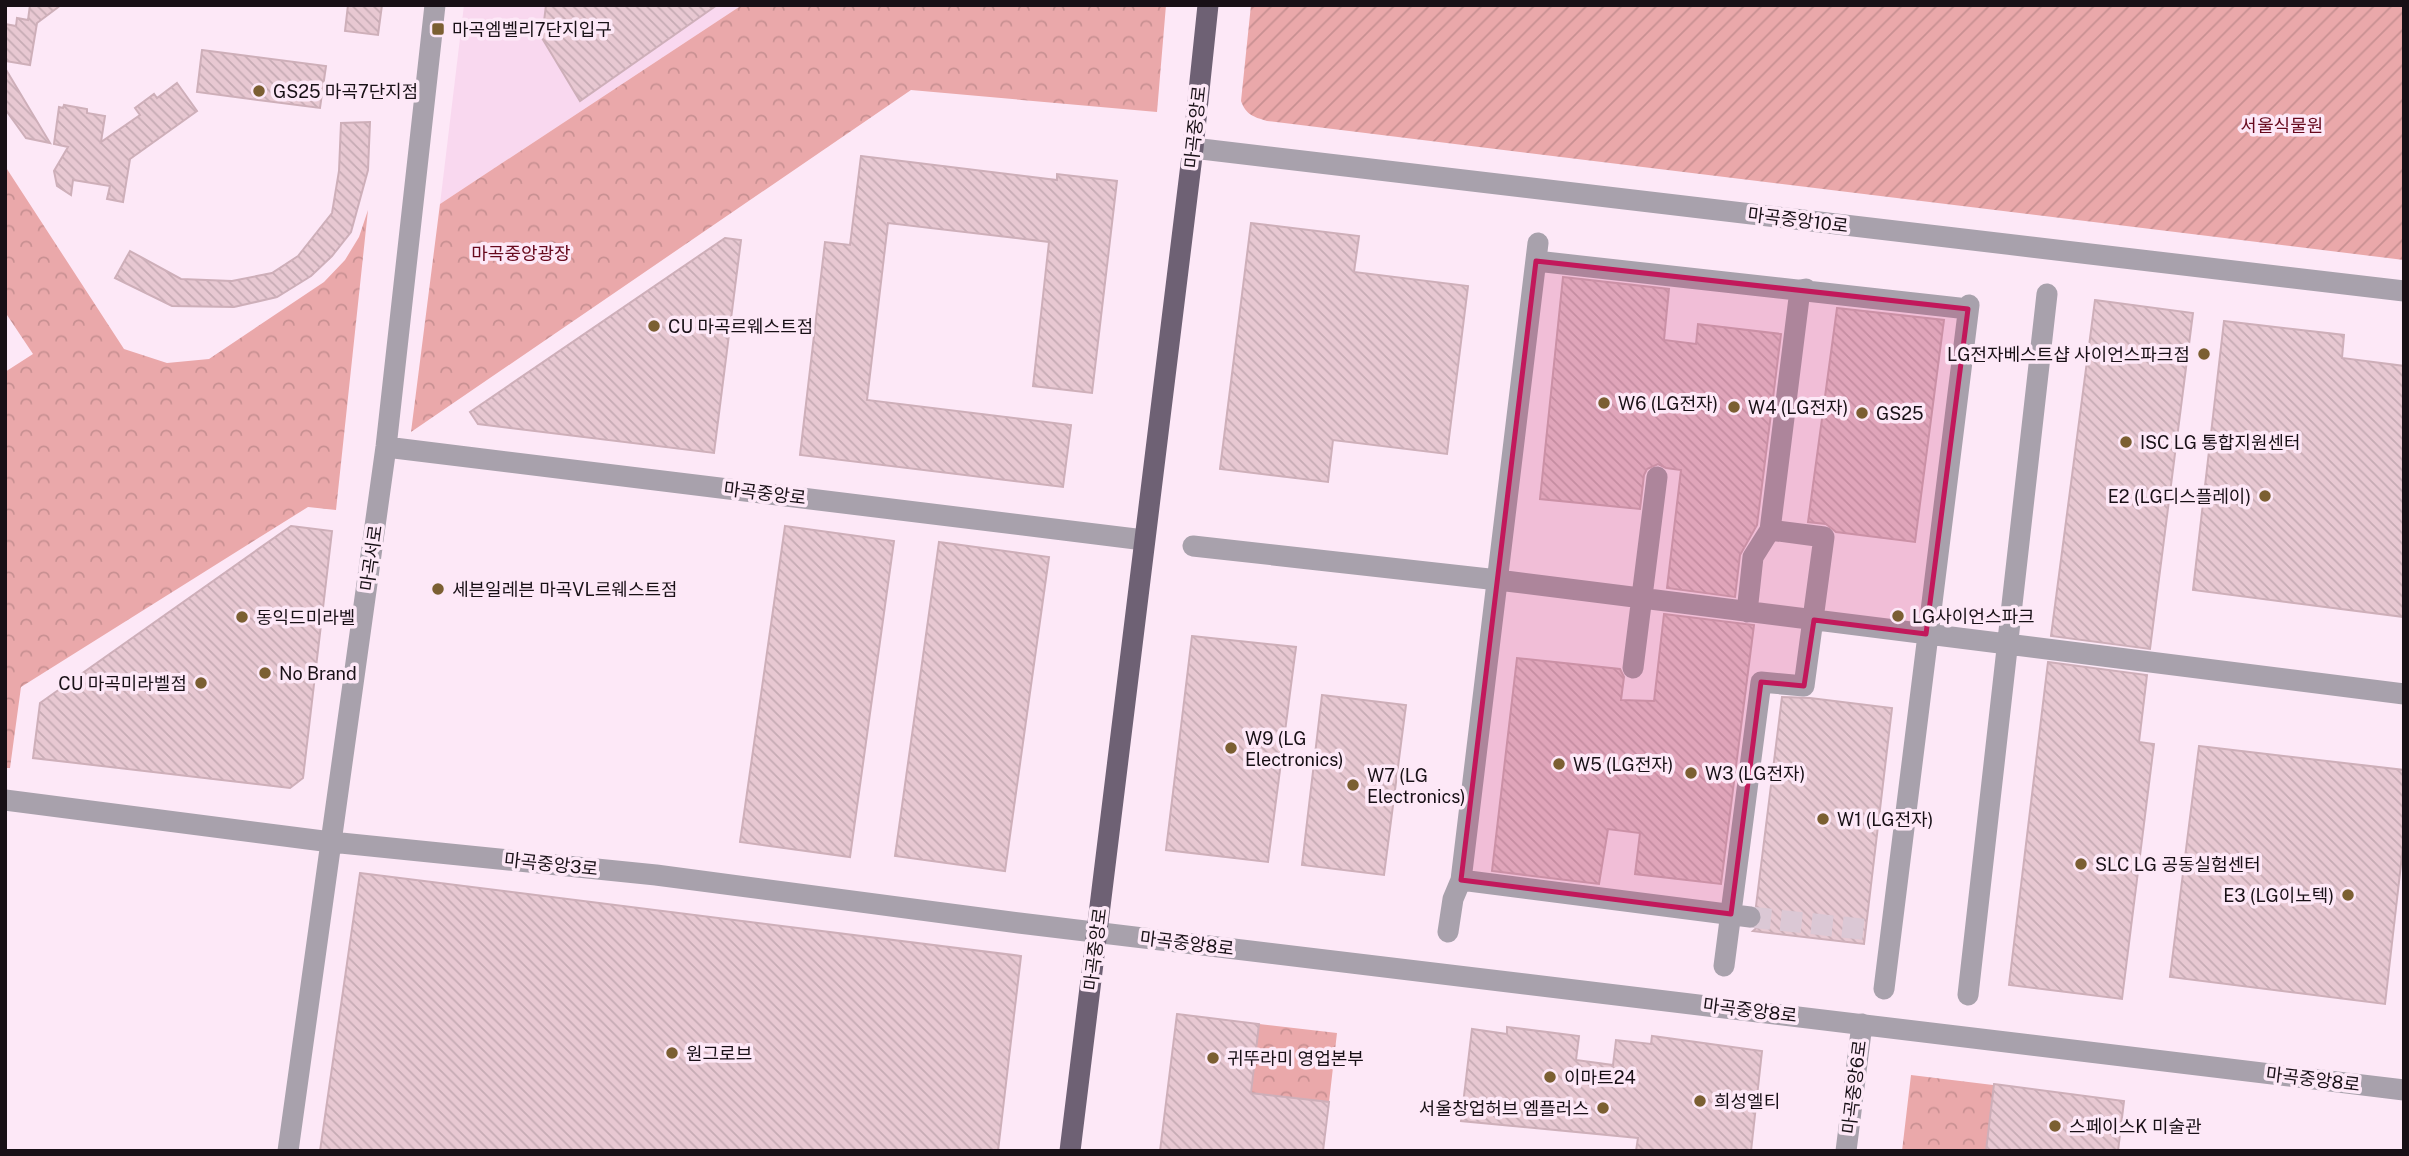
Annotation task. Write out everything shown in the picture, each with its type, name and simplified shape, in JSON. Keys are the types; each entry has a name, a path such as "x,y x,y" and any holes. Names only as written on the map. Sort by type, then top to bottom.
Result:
{"main road":[{"name":"마곡중앙로","path":"1070,1151 1193,148 1208,5"}],"street":[{"name":"마곡서로","path":"288,1151 386,447 435,5"},
{"name":"마곡중앙10로","path":"1193,148 2404,291"},
{"path":"1448,932 1453,899 1461,880 1537,252 1803,290 1969,307 1926,634 1880,932 1884,989"},
{"path":"1747,612 1754,557 1770,530 1803,290"},
{"path":"1968,995 2048,294"},
{"name":"마곡중앙로","path":"386,447 1144,540"},
{"path":"1633,668 1657,477"},
{"path":"1724,966 1741,915 1761,682 1804,686 1824,537 1770,530"},
{"path":"1193,546 1497,580 2404,694"},
{"name":"마곡중앙3로","path":"5,800 331,842 656,875 1097,932"},
{"path":"1461,880 1741,915"},
{"name":"마곡중앙8로","path":"1097,932 2404,1090"},
{"name":"마곡중앙6로","path":"1846,1151 1862,1024"}],"highlighted area":[{"path":"1536,261 1968,309 1926,634 1814,620 1804,686 1761,682 1731,914 1461,880"}],"shaded area":[{"path":"464,5 742,5 440,204"}],"green space":[{"name":"마곡중앙광장","path":"742,5 1166,5 1157,112 911,90 411,432 440,204"},
{"name":"서울식물원","path":"1251,5 2404,5 2404,260 1267,121 1251,115 1241,101"},
{"path":"5,166 124,349 167,363 209,359 324,282 345,260 359,237 368,210 336,510 308,507 21,687 10,768 5,768 5,372 33,354 5,312"},
{"path":"1259,1024 1337,1033 1329,1102 1251,1093"},
{"path":"1911,1075 2124,1101 2118,1151 1902,1151"}],"building":[{"path":"30,5 61,5 37,23 30,65 5,61 5,24 16,26 17,18 28,20"},
{"path":"348,5 382,5 378,35 345,31"},
{"path":"546,5 717,5 580,101 542,38"},
{"path":"202,50 326,66 320,108 197,92"},
{"path":"5,68 50,143 26,138 5,109"},
{"path":"177,83 197,111 130,159 123,202 107,199 110,186 73,180 71,195 57,186 54,171 68,147 54,144 59,107 63,108 64,105 87,109 87,113 105,116 101,142 140,115 135,108 154,94 157,98"},
{"path":"370,122 368,170 351,232 311,276 277,297 234,307 172,306 115,278 130,251 181,279 232,281 272,273 298,256 332,213 339,171 341,123"},
{"path":"861,156 1057,180 1057,174 1117,181 1092,393 1033,386 1049,242 888,223 867,400 1071,425 1063,487 800,455 825,242 850,245"},
{"path":"1251,223 1359,236 1354,272 1468,286 1447,454 1333,440 1328,482 1220,469"},
{"path":"725,238 741,240 714,453 478,424 470,412"},
{"path":"1563,277 1669,289 1664,340 1696,344 1698,324 1781,334 1757,525 1740,555 1735,597 1667,588 1681,470 1658,464 1647,469 1640,509 1540,499"},
{"name":"ISC LG 통합지원센터","path":"2095,300 2193,313 2150,649 2051,636"},
{"path":"1837,308 1944,320 1915,542 1836,532 1826,524 1808,522"},
{"name":"E2 (LG디스플레이)","path":"2224,321 2344,335 2342,358 2404,366 2404,617 2193,590"},
{"name":"동익드미라벨","path":"291,526 332,531 303,778 290,788 33,758 40,703"},
{"path":"785,526 894,541 850,857 740,842"},
{"path":"939,542 1049,557 1005,871 895,856"},
{"path":"1664,614 1754,625 1721,884 1635,874 1640,833 1608,829 1599,884 1492,871 1517,658 1620,669 1624,677 1621,700 1654,701"},
{"name":"W9 (LG Electronics)","path":"1192,636 1296,647 1268,862 1166,850"},
{"name":"SLC LG 공동실험센터","path":"2048,662 2147,675 2139,742 2154,744 2122,999 2009,985"},
{"name":"W7 (LG Electronics)","path":"1322,695 1406,705 1384,875 1302,865"},
{"name":"W1 (LG전자)","path":"1782,697 1892,708 1864,944 1753,931 1763,918 1762,911 1756,906"},
{"path":"2199,746 2404,770 2404,838 2385,1004 2170,977"},
{"name":"원그로브","path":"360,873 1021,956 998,1151 320,1151"},
{"name":"귀뚜라미 영업본부","path":"1177,1014 1259,1024 1251,1093 1329,1102 1323,1151 1160,1151"},
{"path":"1507,1027 1579,1036 1576,1060 1613,1065 1616,1040 1651,1044 1652,1036 1762,1051 1751,1151 1636,1151 1638,1138 1461,1121 1472,1029 1507,1034"},
{"name":"스페이스K 미술관","path":"1994,1084 2124,1101 2118,1151 1986,1151"}],"tunnel":[{"path":"1750,917 1870,930"}],"place":[{"name":"마곡엠벨리7단지입구","path":"438,29"},
{"name":"GS25 마곡7단지점","path":"259,91"},
{"name":"CU 마곡르웨스트점","path":"654,326"},
{"name":"LG전자베스트샵 사이언스파크점","path":"2204,354"},
{"name":"W6 (LG전자)","path":"1604,403"},
{"name":"W4 (LG전자)","path":"1734,407"},
{"name":"GS25","path":"1862,413"},
{"name":"ISC LG 통합지원센터","path":"2126,442"},
{"name":"E2 (LG디스플레이)","path":"2265,496"},
{"name":"세븐일레븐 마곡VL르웨스트점","path":"438,589"},
{"name":"LG사이언스파크","path":"1898,616"},
{"name":"동익드미라벨","path":"242,617"},
{"name":"No Brand","path":"265,673"},
{"name":"CU 마곡미라벨점","path":"201,683"},
{"name":"W9 (LG Electronics)","path":"1231,748"},
{"name":"W5 (LG전자)","path":"1559,764"},
{"name":"W3 (LG전자)","path":"1691,773"},
{"name":"W7 (LG Electronics)","path":"1353,785"},
{"name":"W1 (LG전자)","path":"1823,819"},
{"name":"SLC LG 공동실험센터","path":"2081,864"},
{"name":"E3 (LG이노텍)","path":"2348,895"},
{"name":"원그로브","path":"672,1053"},
{"name":"귀뚜라미 영업본부","path":"1213,1058"},
{"name":"이마트24","path":"1550,1077"},
{"name":"희성엘티","path":"1700,1101"},
{"name":"서울창업허브 엠플러스","path":"1603,1108"},
{"name":"스페이스K 미술관","path":"2055,1126"}]}
